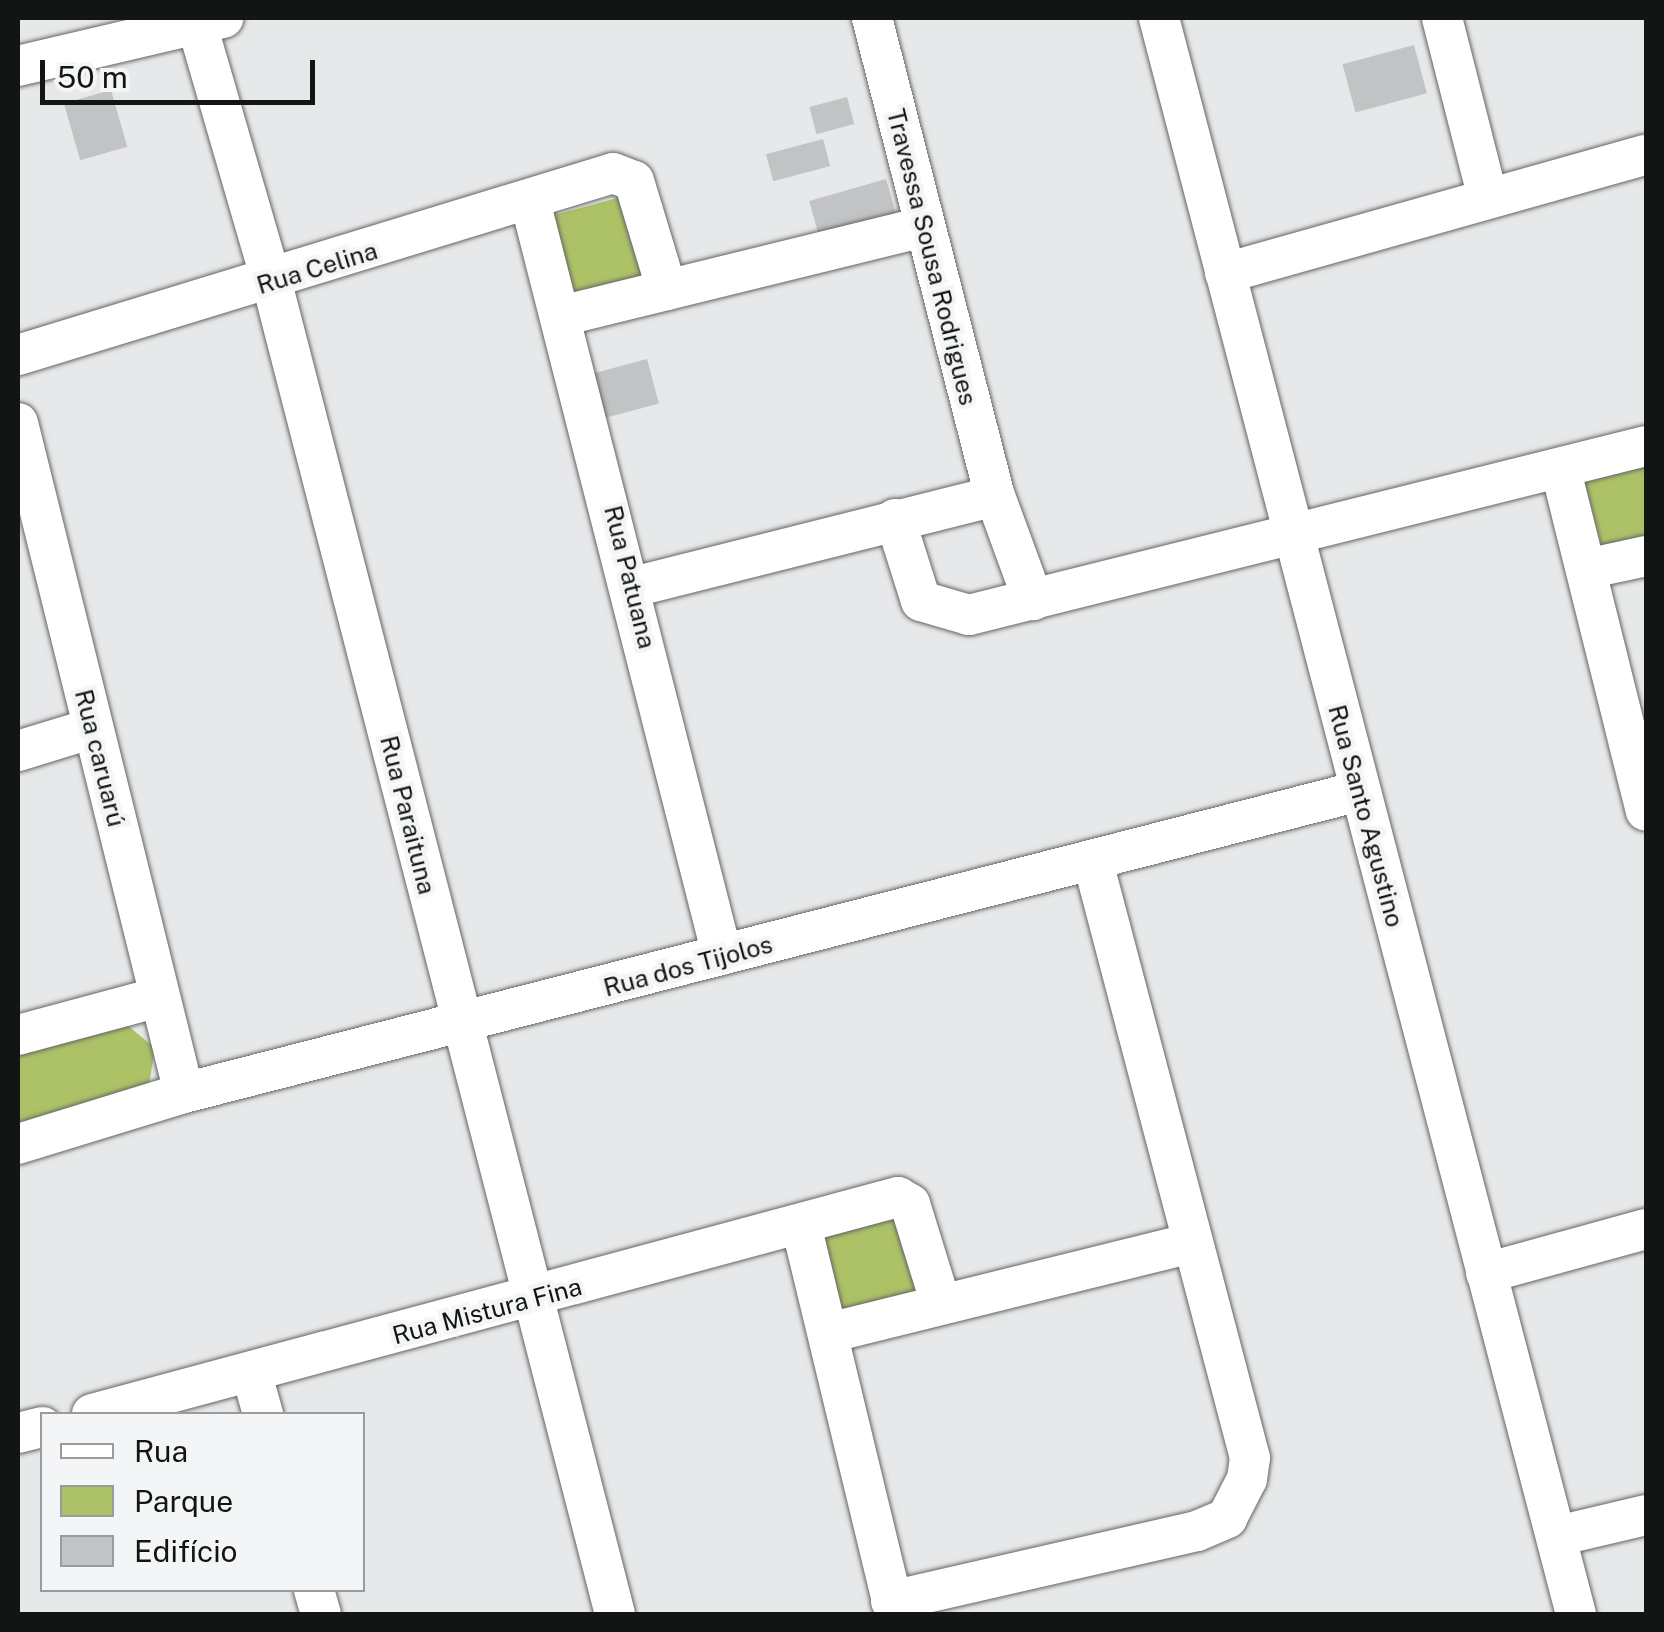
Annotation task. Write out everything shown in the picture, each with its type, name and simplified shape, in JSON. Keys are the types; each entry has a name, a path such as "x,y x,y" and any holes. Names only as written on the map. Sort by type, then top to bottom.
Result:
{"street":[{"name":"Travessa Sousa Rodrigues","path":"872,18 922,227 995,496 1033,600"},
{"name":"Rua Santo Agustino","path":"1159,18 1576,1614"},
{"path":"1442,18 1487,194"},
{"path":"18,66 205,20"},
{"name":"Rua Paraituna","path":"205,20 615,1614"},
{"path":"1225,273 1487,194 1646,155"},
{"name":"Rua Celina","path":"18,355 272,282 614,172 634,181 666,290"},
{"name":"Rua Patuana","path":"530,202 633,587 722,956"},
{"path":"560,316 922,227"},
{"name":"Rua caruarú","path":"18,424 184,1093"},
{"path":"895,519 921,601 952,616 1033,600 1292,530 1561,471 1646,446"},
{"path":"1561,471 1646,810"},
{"path":"633,587 995,496"},
{"path":"1586,568 1646,556"},
{"path":"18,751 93,728"},
{"name":"Rua dos Tijolos","path":"18,1144 184,1093 462,1027 722,956 1094,866 1359,791"},
{"path":"802,1229 893,1608 1227,1518 1250,1458 1094,866"},
{"path":"18,1035 159,997"},
{"name":"Rua Mistura Fina","path":"100,1412 802,1229 882,1203 910,1204 940,1301"},
{"path":"1486,1273 1646,1228"},
{"path":"828,1332 940,1301 1193,1243"},
{"path":"252,1375 262,1412"},
{"path":"1557,1536 1646,1515"}],"green space":[{"path":"625,196 647,279 571,300 549,216"},
{"path":"1646,455 1646,544 1604,555 1582,473"},
{"path":"126,1024 155,1048 149,1085 18,1126 18,1053"},
{"path":"897,1211 919,1294 843,1315 821,1231"}],"building":[{"path":"1414,45 1427,93 1355,112 1343,64"},
{"path":"111,90 127,147 80,160 64,104"},
{"path":"847,97 854,124 817,134 809,107"},
{"path":"823,139 830,166 773,181 766,154"},
{"path":"886,179 898,220 821,242 809,201"},
{"path":"647,359 659,403 605,418 593,373"}]}
